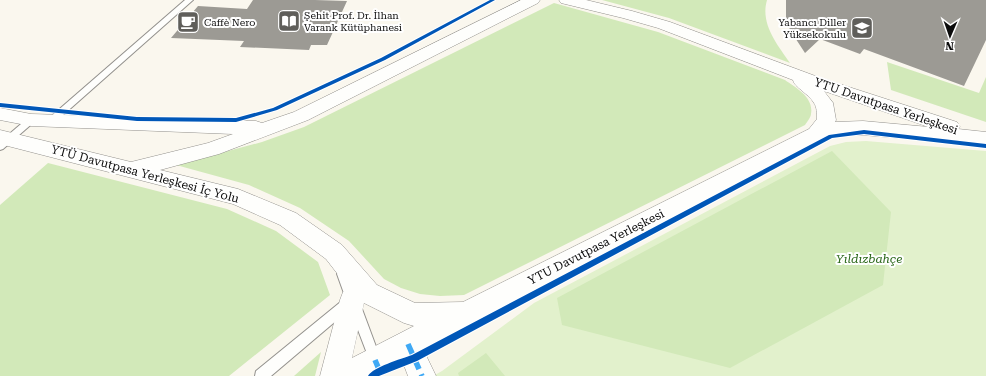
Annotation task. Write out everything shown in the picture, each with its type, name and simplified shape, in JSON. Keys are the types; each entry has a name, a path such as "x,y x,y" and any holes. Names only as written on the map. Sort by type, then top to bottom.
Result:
{"street":[{"path":"132,170 212,149 302,116 533,0"},
{"name":"YTU Davutpasa Yerleşkesi","path":"566,0 590,3 664,25 790,73 984,139"},
{"name":"YTU Davutpasa Yerleşkesi","path":"790,73 812,88 824,103 827,120 816,134"},
{"path":"0,114 31,120 270,128"},
{"name":"YTU Davutpasa Yerleşkesi","path":"344,376 379,368 408,344 816,134 835,129 863,128 984,139"},
{"name":"YTÜ Davutpasa Yerleşkesi İç Yolu","path":"3,141 132,170 238,197 288,219 334,252 368,293 413,315 469,312"},
{"path":"334,376 352,300"},
{"path":"408,344 422,376"}],"lane":[{"path":"51,121 189,0"},
{"path":"3,141 31,120"},
{"path":"334,252 379,368"},
{"path":"261,376 352,300"}],"green space":[{"path":"602,0 767,0 765,9 768,25 775,41 790,63 669,18"},
{"path":"554,3 658,32 785,80 807,98 811,108 810,117 805,125 464,295 440,296 420,294 401,288 384,279 349,241 300,208 249,185 176,165 262,142 304,127"},
{"path":"887,62 979,93 986,77 986,122 891,90"},
{"name":"Yıldızbahçe","path":"866,141 986,151 986,376 433,376 442,371 534,303 830,146 846,142"},
{"path":"832,151 891,212 883,285 730,368 562,325 557,298"},
{"path":"48,163 227,209 276,231 318,262 330,295 229,376 0,376 0,205"},
{"path":"321,352 315,376 294,376"},
{"path":"486,353 505,376 459,376 458,373"}],"building":[{"name":"Şehit Prof. Dr. İlhan Varank Kütüphanesi","path":"253,0 347,1 327,45 311,45 309,50 240,47 244,41 171,38 198,6 247,9"},
{"path":"786,0 986,0 986,40 964,86 864,49 860,54 820,39 805,53 790,30 786,18"}],"marked path":[{"path":"408,344 422,376"},
{"path":"375,360 381,374"}],"cycle path":[{"path":"0,105 137,119 236,120 275,109 383,59 493,0"},
{"path":"372,376 380,371 414,358 831,136 864,132 986,146"}],"place":[{"name":"Şehit Prof. Dr. İlhan Varank Kütüphanesi","path":"289,21"},
{"name":"Caffè Nero","path":"188,22"},
{"name":"Yabancı Diller Yüksekokulu","path":"862,28"}]}
